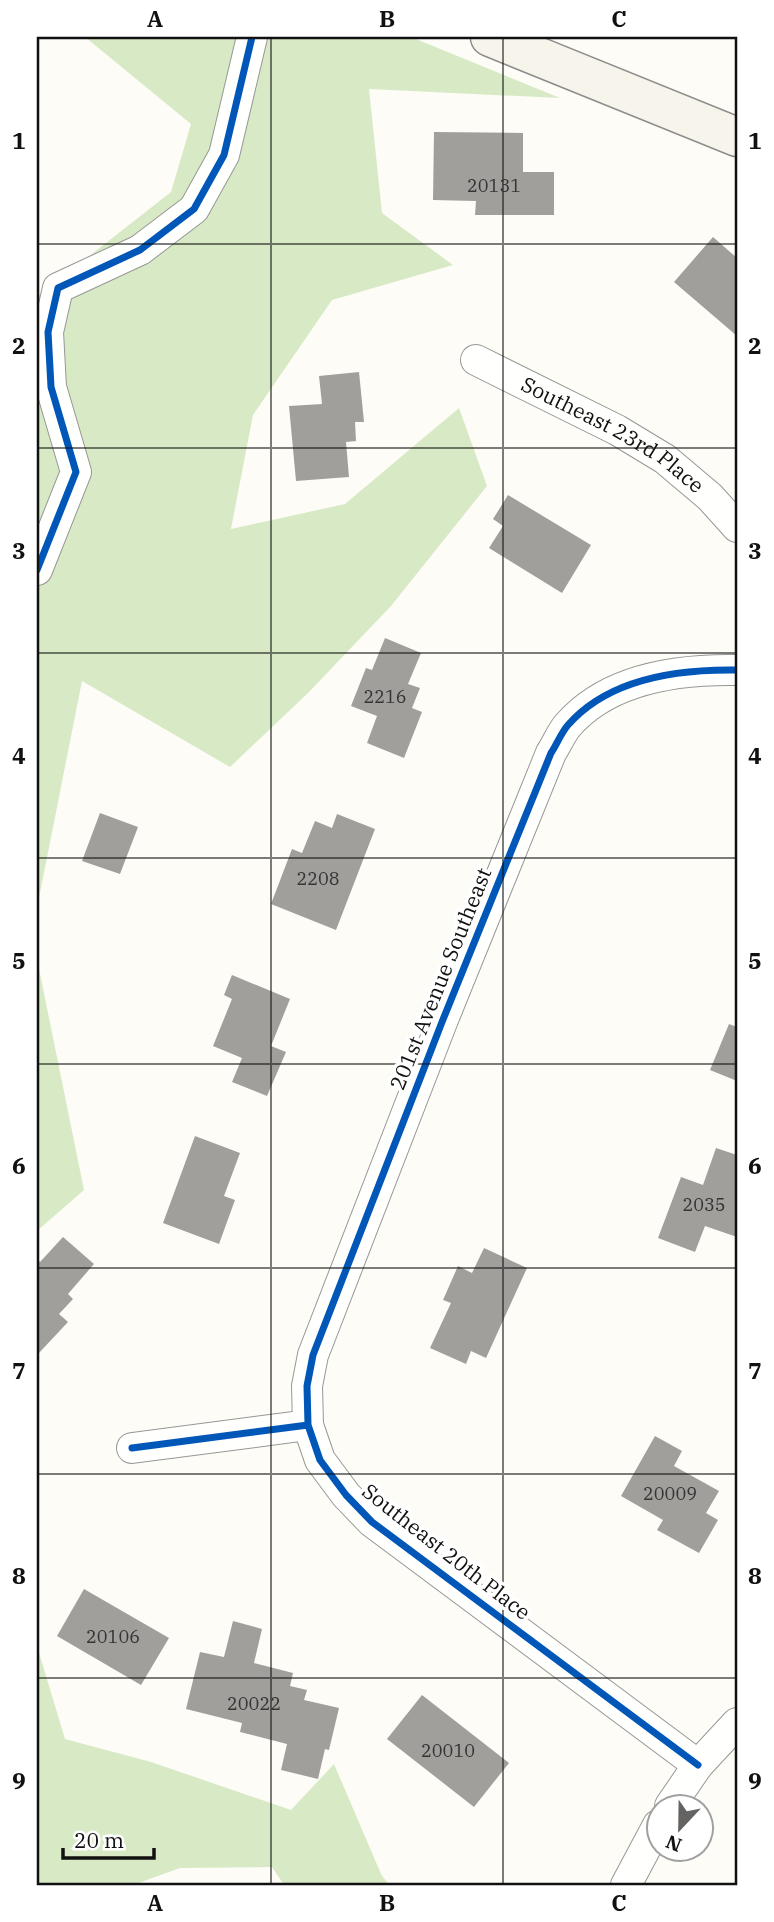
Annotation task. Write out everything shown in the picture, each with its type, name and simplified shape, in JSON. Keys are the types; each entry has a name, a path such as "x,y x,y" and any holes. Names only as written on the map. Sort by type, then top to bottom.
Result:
{"street":[{"path":"37,570 76,472 51,387 48,332 58,288 140,250 194,209 223,155 252,37"},
{"path":"490,37 737,137"},
{"name":"Southeast 23rd Place","path":"475,360 617,430 665,459 710,497 737,527"},
{"name":"201st Avenue Southeast","path":"308,1425 307,1385 313,1354 551,753 567,726 590,705 624,687 660,676 700,669 737,670"},
{"path":"132,1448 308,1425"},
{"name":"Southeast 20th Place","path":"308,1425 320,1460 346,1495 372,1522 698,1765"},
{"path":"680,1792 698,1765 737,1723"},
{"path":"626,1885 644,1852"}],"green space":[{"path":"85,37 411,37 560,98 369,89 382,213 453,265 332,300 253,415 231,529 345,504 459,408 487,486 391,606 309,692 230,767 82,681 37,908 37,297 171,192 191,124"},
{"path":"37,959 84,1190 37,1231"},
{"path":"37,1646 65,1739 151,1762 291,1810 334,1764 381,1874 389,1885 284,1885 272,1867 180,1868 133,1885 37,1885"}],"building":[{"path":"434,132 523,133 523,172 554,172 554,215 475,215 476,201 433,200"},
{"path":"713,237 737,258 737,336 674,282"},
{"path":"359,372 364,422 355,422 356,441 346,442 349,477 296,481 289,406 322,404 319,376"},
{"path":"508,495 591,545 562,593 489,548 503,526 493,519"},
{"path":"385,638 421,653 408,684 420,688 412,708 422,712 404,758 367,743 377,716 351,706 366,668 372,670"},
{"path":"100,813 138,827 120,874 82,861"},
{"path":"337,814 375,829 336,930 271,904 292,849 302,853 315,821 332,828"},
{"path":"232,975 290,999 271,1046 286,1052 267,1096 232,1082 242,1058 213,1046 232,999 224,995"},
{"path":"729,1024 737,1027 737,1081 710,1070"},
{"path":"195,1136 240,1153 224,1196 235,1200 219,1244 163,1223"},
{"path":"716,1148 737,1155 737,1237 705,1226 695,1252 658,1238 681,1177 703,1185"},
{"path":"63,1237 94,1264 68,1294 73,1299 59,1314 68,1322 38,1354 37,1259 40,1262"},
{"path":"484,1248 527,1268 486,1358 471,1351 466,1364 430,1348 451,1303 443,1300 458,1266 472,1273"},
{"path":"655,1436 682,1451 674,1466 719,1491 706,1513 718,1520 699,1553 657,1530 663,1520 621,1496"},
{"path":"84,1589 169,1638 141,1685 57,1636"},
{"path":"233,1621 262,1629 254,1663 293,1673 290,1686 307,1690 304,1700 339,1708 329,1750 325,1749 318,1779 281,1770 287,1744 240,1732 242,1723 186,1709 200,1652 224,1657"},
{"path":"422,1695 509,1763 474,1807 387,1739"}],"cycle path":[{"path":"37,570 76,472 51,387 48,332 58,288 140,250 194,209 224,155 252,37"},
{"path":"308,1425 307,1386 313,1355 442,1022 551,753 561,735 585,709 624,687 669,675 737,670"},
{"path":"132,1448 308,1425 320,1460 346,1495 372,1522 698,1765"}]}
